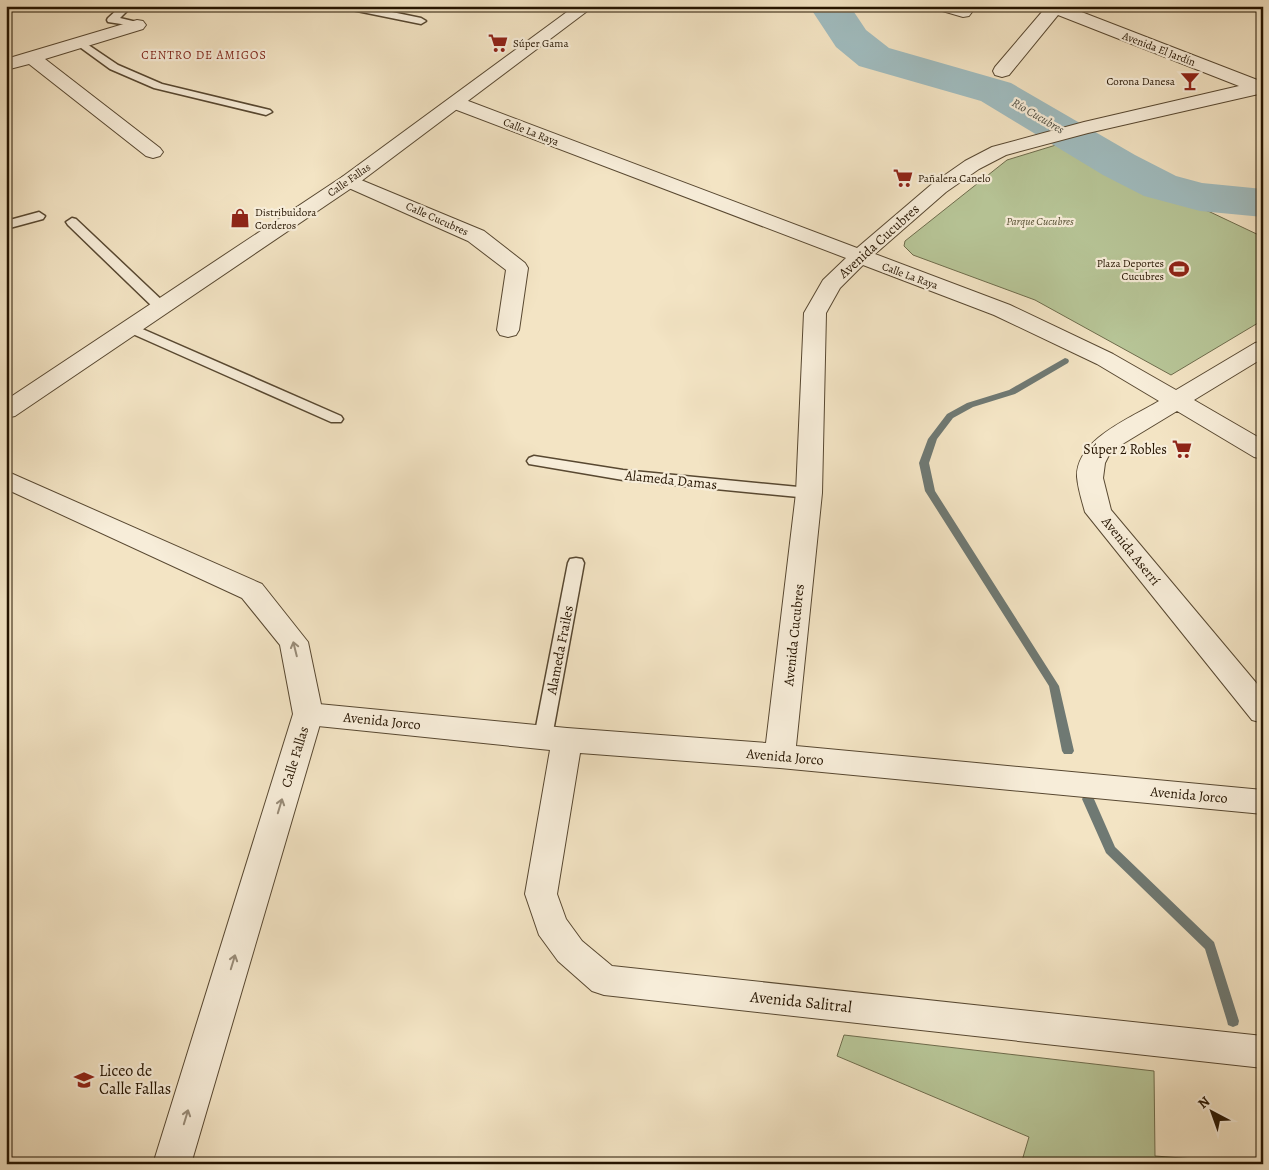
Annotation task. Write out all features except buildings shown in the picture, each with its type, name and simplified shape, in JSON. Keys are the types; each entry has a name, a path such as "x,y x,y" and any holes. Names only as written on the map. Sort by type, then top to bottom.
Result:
{"street":[{"name":"Calle Fallas","path":"6,411 349,180 586,6"},
{"path":"945,6 963,12"},
{"path":"1002,71 1055,7"},
{"name":"Avenida El Jardín","path":"1055,7 1261,87"},
{"path":"6,65 137,25"},
{"path":"31,57 153,152"},
{"name":"Avenida Cucubres","path":"780,756 809,493 815,313 831,285 859,257 940,188 972,165 999,151 1046,137 1261,87"},
{"name":"Calle La Raya","path":"456,103 1002,310 1105,359 1263,451"},
{"name":"Calle Cucubres","path":"349,180 476,236 517,268 508,330"},
{"name":"Avenida Aserrí","path":"1263,348 1102,446 1092,460 1089,474 1098,512 1263,712"},
{"name":"Calle Fallas","path":"6,479 252,591 294,642 308,714 172,1164"},
{"name":"Avenida Jorco","path":"308,714 1263,802"},
{"name":"Avenida Salitral","path":"555,738 540,894 551,925 570,951 604,980 1263,1052"}],"lane":[{"path":"126,6 112,20 137,25"},
{"path":"346,6 421,21"},
{"path":"81,42 114,68 158,86 266,112"},
{"path":"6,225 38,216"},
{"path":"72,222 161,307"},
{"path":"131,328 336,419"},
{"name":"Alameda Damas","path":"534,461 623,475 809,493"},
{"name":"Alameda Frailes","path":"555,738 576,563"}],"green space":[{"name":"Parque Cucubres","path":"1069,141 1175,201 1208,211 1263,237 1263,320 1171,375 1035,300 913,255 904,246 905,241 1007,160"},
{"path":"844,1035 1154,1071 1155,1156 1263,1164 1021,1164 1029,1137 837,1056"}],"waterway":[{"name":"Río Cucubres","path":"828,6 837,16 850,38 874,57 996,92 1119,165 1160,186 1200,197 1263,203"},
{"path":"1065,361 1012,392 970,405 950,416 933,439 924,463 930,491 1054,686 1068,751"},
{"path":"1088,799 1110,850 1210,946 1233,1021"}],"place":[{"name":"Súper Gama","path":"498,43"},
{"name":"Corona Danesa","path":"1190,81"},
{"name":"Pañalera Canelo","path":"903,178"},
{"name":"Distribuidora Corderos","path":"240,218"},
{"name":"Plaza Deportes Cucubres","path":"1179,269"},
{"name":"Súper 2 Robles","path":"1182,449"},
{"name":"Liceo de Calle Fallas","path":"84,1080"}],"district":[{"name":"CENTRO DE AMIGOS","path":"204,55"}]}
